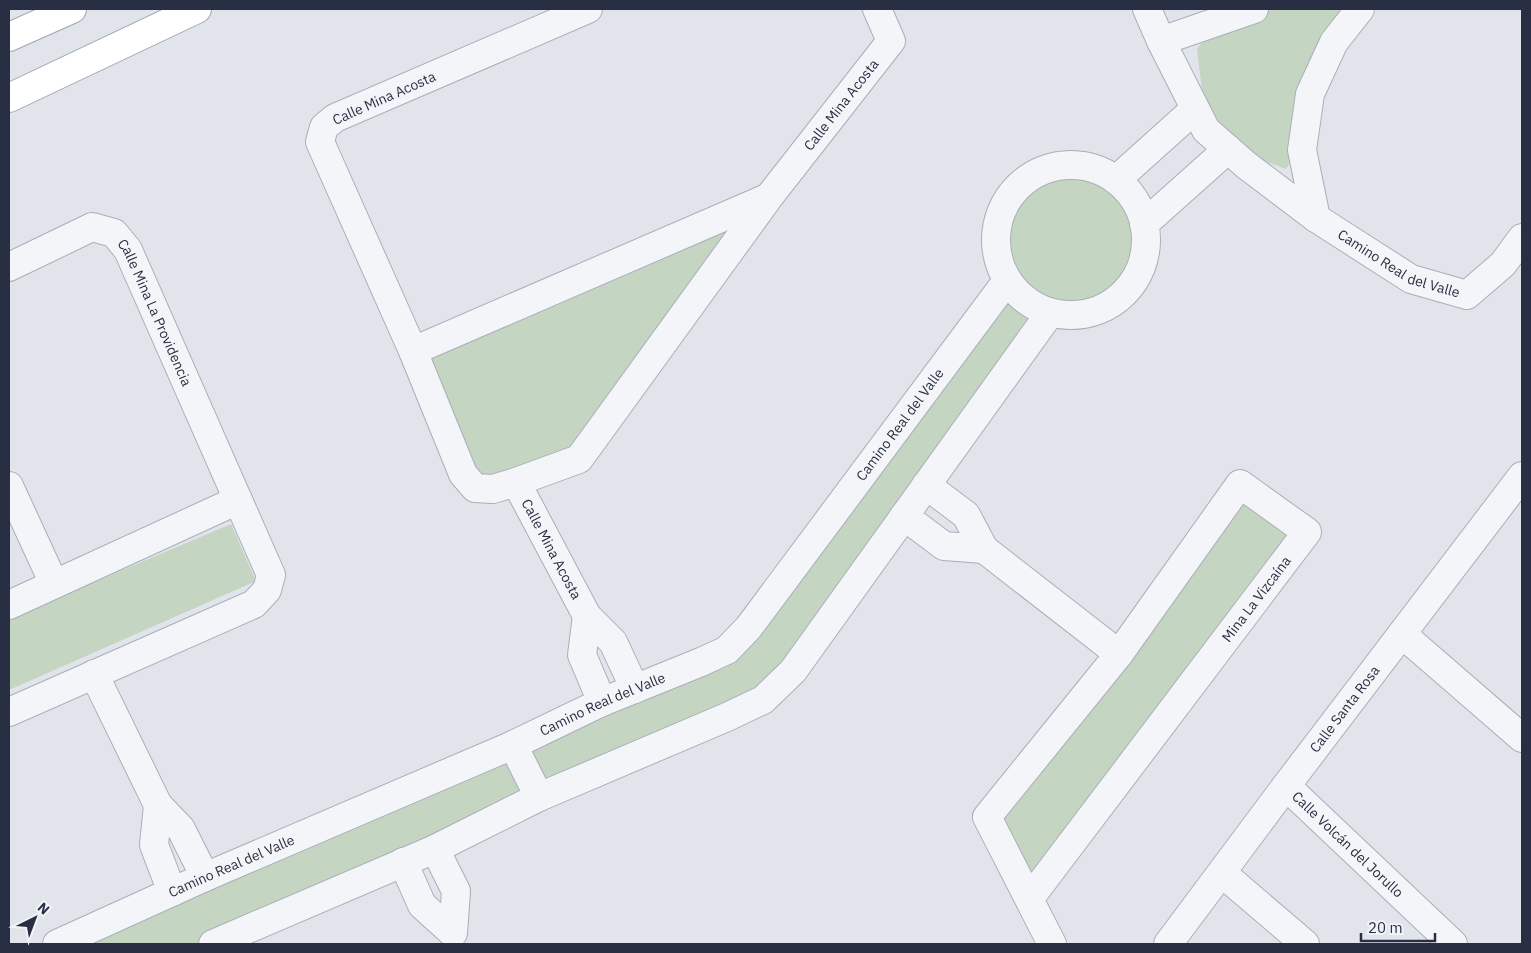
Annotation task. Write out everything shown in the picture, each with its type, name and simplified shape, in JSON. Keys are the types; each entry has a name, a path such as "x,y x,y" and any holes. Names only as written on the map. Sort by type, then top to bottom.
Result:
{"main road":[{"path":"9,37 72,9"},
{"path":"9,98 197,9"}],"street":[{"name":"Calle Mina Acosta","path":"588,9 335,118 324,127 320,142 414,351 463,474 475,488 493,489 579,459 769,197 891,41 877,9"},
{"name":"Camino Real del Valle","path":"1147,9 1206,130 1246,165 1316,218 1411,279 1467,295 1503,264 1522,238"},
{"path":"1161,41 1254,9"},
{"path":"1316,218 1302,150 1310,94 1334,42 1360,9"},
{"path":"1116,180 1195,109"},
{"path":"1144,224 1228,149"},
{"path":"1076,165 1098,170 1116,180 1133,198 1144,224 1146,241 1142,264 1132,284 1116,301 1096,311 1073,316 1050,312 1030,304 1006,282 996,250 996,228 1003,206 1016,188 1033,174 1054,166 1076,165"},
{"name":"Calle Mina Acosta","path":"414,351 769,197"},
{"name":"Calle Mina La Providencia","path":"9,267 92,227 114,233 128,250 271,575 267,590 254,604 9,712"},
{"name":"Camino Real del Valle","path":"57,944 204,877 513,745 602,702 727,650 749,628 1006,282"},
{"path":"213,944 435,849 539,797 763,700 793,671 1050,312"},
{"name":"Calle Santa Rosa","path":"1168,944 1522,476"},
{"name":"Calle Mina Acosta","path":"516,482 586,616 613,642 635,689"},
{"name":"Mina La Vizcaína","path":"1030,898 1307,532 1240,484 1119,654 987,817 1052,944"},
{"path":"926,485 966,515 984,549 1119,654"},
{"path":"9,486 54,584"},
{"path":"9,605 238,500"},
{"path":"904,516 944,546 984,549"},
{"name":"Calle Mina Acosta","path":"586,616 582,654 602,702"},
{"path":"1402,634 1522,738"},
{"path":"94,674 158,806 181,830 204,877"},
{"path":"513,745 539,797"},
{"name":"Calle Volcán del Jorullo","path":"1286,786 1453,944"},
{"path":"158,806 154,845 172,892"},
{"path":"435,849 456,891 456,939"},
{"path":"403,862 422,905 456,939"},
{"path":"1222,873 1305,944"}],"green space":[{"path":"1268,9 1356,9 1299,148 1286,169 1257,158 1222,127 1203,99 1197,49 1216,24"},
{"path":"1077,165 1107,174 1131,195 1140,213 1145,232 1144,252 1139,271 1129,288 1115,301 1096,311 1079,315 1050,313 793,671 213,944 57,944 727,650 1006,282 996,249 996,235 998,221 1010,197 1028,178 1040,171 1053,166"},
{"path":"769,197 579,459 475,488 413,351"},
{"path":"1240,484 1307,532 1030,898 987,817"},
{"path":"231,524 256,581 9,690 9,620"}]}
